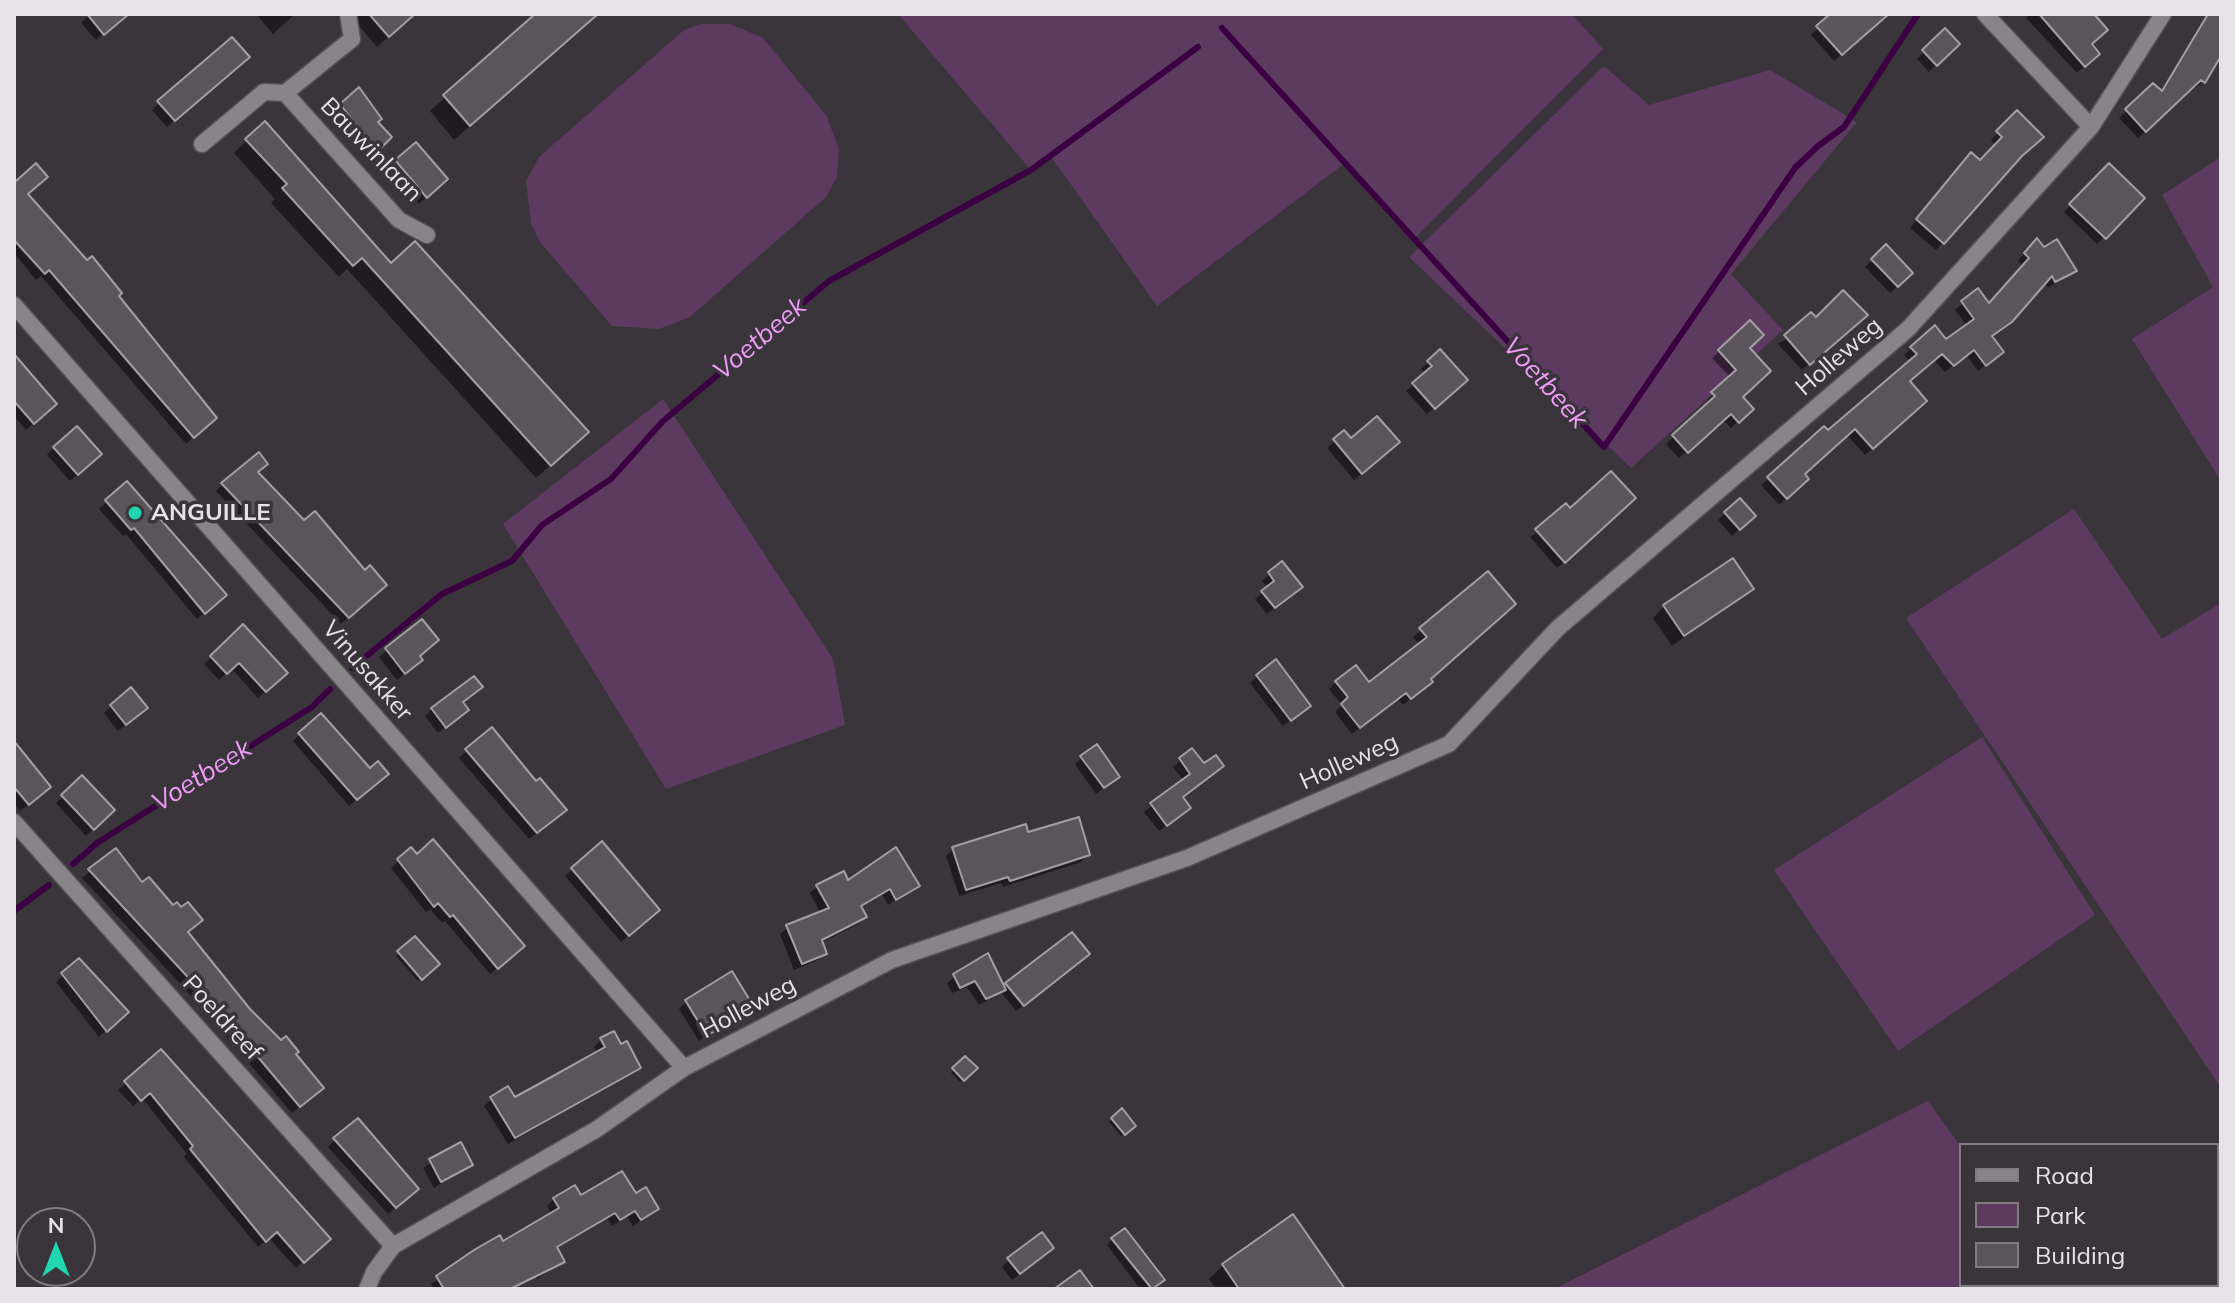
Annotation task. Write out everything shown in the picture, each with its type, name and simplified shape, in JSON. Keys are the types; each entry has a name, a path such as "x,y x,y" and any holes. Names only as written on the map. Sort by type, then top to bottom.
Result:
{"street":[{"name":"Bauwinlaan","path":"202,144 264,92 285,93 352,39 348,14"},
{"path":"1985,14 2091,127"},
{"name":"Holleweg","path":"367,1289 374,1272 393,1246 597,1129 684,1068 892,960 1187,858 1449,744 1558,628 1908,329 2091,127 2163,14"},
{"name":"Bauwinlaan","path":"285,93 399,220 427,235"},
{"name":"Vinusakker","path":"14,305 684,1068"},
{"name":"Poeldreef","path":"14,822 393,1246"}],"green space":[{"path":"898,14 1572,14 1603,49 1416,237 1345,163 1157,306 1050,155 1031,170"},
{"path":"701,24 730,24 763,38 826,115 839,149 837,177 826,197 690,317 659,329 612,326 540,242 531,224 526,181 539,157 684,30"},
{"path":"1604,66 1649,105 1770,70 1857,122 1731,274 1783,330 1631,468 1409,257"},
{"path":"2221,157 2221,481 2132,339 2213,287 2162,195"},
{"path":"663,399 833,659 845,725 666,789 503,524"},
{"path":"2074,509 2162,639 2221,603 2221,1088 1906,618"},
{"path":"1982,737 2095,915 1898,1051 1774,870"},
{"path":"1928,1101 1959,1144 1959,1287 2038,1289 1554,1289"},
{"path":"2221,1231 2221,1289 2063,1289 2219,1287"}],"building":[{"path":"87,14 129,14 104,35"},
{"path":"369,14 415,14 389,37"},
{"path":"535,14 598,14 470,126 443,95"},
{"path":"1830,14 1889,14 1842,55 1816,26"},
{"path":"2039,14 2094,14 2108,30 2092,44 2100,54 2085,67"},
{"path":"2208,14 2221,14 2221,56 2205,83 2201,80 2146,132 2125,109 2153,83 2162,91"},
{"path":"1945,28 1960,44 1937,66 1922,50"},
{"path":"232,37 250,57 175,121 157,101"},
{"path":"359,87 382,119 378,122 392,137 377,152 340,104"},
{"path":"2017,110 2044,137 2022,156 1944,244 1916,219 1971,152 1980,160 2002,137 1996,131"},
{"path":"265,121 391,263 415,241 589,432 551,466 362,258 353,266 282,188 287,184 245,139"},
{"path":"416,142 448,179 427,198 395,160"},
{"path":"36,163 48,177 28,194 87,260 92,256 122,293 119,296 217,418 194,438 49,270 45,274 14,240 14,178 16,181"},
{"path":"2109,163 2145,198 2106,239 2069,204"},
{"path":"2037,238 2044,247 2057,239 2077,271 2055,282 2052,276 2012,322 1992,336 2004,352 1986,366 1974,350 1954,366 1942,354 1910,381 1927,401 1873,449 1855,429 1805,474 1809,479 1787,499 1767,477 1824,426 1828,430 1917,354 1910,347 1935,325 1946,339 1974,319 1961,301 1978,288 1989,303 2029,258 2024,253"},
{"path":"1886,244 1913,273 1898,287 1871,259"},
{"path":"1843,290 1868,315 1810,365 1784,335 1811,312 1816,317"},
{"path":"1750,320 1764,335 1750,348 1771,371 1743,397 1754,409 1739,423 1731,414 1688,453 1672,435 1715,396 1711,392 1736,370 1718,350"},
{"path":"1440,349 1468,380 1435,409 1412,383 1432,366 1427,361"},
{"path":"14,354 57,404 34,424 14,401"},
{"path":"1377,416 1400,442 1362,474 1333,439 1344,430 1351,438"},
{"path":"77,426 102,454 78,475 53,447"},
{"path":"259,452 268,464 258,472 304,520 315,511 365,570 370,565 387,585 349,618 221,483"},
{"path":"1611,471 1636,498 1565,563 1535,529 1566,503 1570,508"},
{"path":"127,481 227,595 205,614 134,528 131,530 105,500"},
{"path":"1740,498 1756,516 1740,530 1724,512"},
{"path":"1733,558 1754,589 1684,636 1663,605"},
{"path":"1282,561 1303,587 1275,608 1261,591 1274,581 1268,572"},
{"path":"1488,571 1516,604 1431,679 1433,682 1411,699 1406,693 1360,728 1341,704 1348,697 1335,681 1356,665 1369,682 1427,637 1419,628"},
{"path":"422,619 439,640 420,656 423,660 405,674 385,648"},
{"path":"243,624 288,673 266,692 239,663 227,674 210,656"},
{"path":"1276,659 1311,706 1291,721 1256,675"},
{"path":"474,676 483,687 463,702 469,710 446,728 431,708"},
{"path":"131,687 148,708 126,725 110,705"},
{"path":"321,713 370,768 378,761 389,774 357,800 298,733"},
{"path":"492,727 536,781 540,778 567,810 537,833 465,749"},
{"path":"14,741 51,787 29,805 14,787"},
{"path":"1097,744 1120,777 1104,788 1080,756"},
{"path":"1192,748 1204,763 1216,755 1224,766 1183,797 1191,808 1167,826 1150,803 1190,774 1179,758"},
{"path":"82,775 115,810 94,830 61,795"},
{"path":"1079,817 1090,855 1010,881 1008,877 966,890 952,847 1026,824 1028,832"},
{"path":"433,839 525,946 498,969 453,915 450,917 438,903 434,907 397,859 411,847 417,854"},
{"path":"602,841 660,910 629,936 571,868"},
{"path":"896,847 920,886 896,900 890,889 861,906 867,917 822,940 827,954 802,964 786,925 829,908 816,885 844,871 848,880"},
{"path":"116,848 142,882 149,877 173,905 177,902 181,907 188,902 203,920 188,932 250,1009 281,1040 286,1036 299,1052 296,1054 324,1088 300,1107 220,1012 88,869"},
{"path":"1072,932 1090,954 1024,1006 1005,983"},
{"path":"415,936 440,964 422,980 397,951"},
{"path":"988,953 1006,990 986,999 975,981 960,988 953,974"},
{"path":"79,958 129,1012 107,1032 61,973"},
{"path":"732,971 754,1007 707,1036 685,1000"},
{"path":"614,1031 621,1044 627,1041 641,1068 515,1138 490,1097 508,1086 515,1097 605,1047 600,1038"},
{"path":"161,1049 331,1239 304,1263 277,1232 266,1242 190,1149 193,1146 150,1093 141,1101 124,1081"},
{"path":"965,1056 978,1068 964,1081 952,1068"},
{"path":"1122,1108 1136,1126 1125,1135 1111,1118"},
{"path":"358,1118 419,1189 396,1208 333,1138"},
{"path":"461,1142 473,1165 441,1182 429,1159"},
{"path":"622,1171 636,1193 646,1187 659,1209 641,1220 635,1211 620,1220 615,1213 557,1247 565,1262 510,1289 444,1289 436,1276 500,1235 503,1241 559,1208 553,1198 575,1185 581,1195"},
{"path":"1293,1214 1345,1289 1239,1289 1222,1264"},
{"path":"1125,1228 1165,1280 1152,1289 1111,1238"},
{"path":"1042,1232 1054,1248 1020,1274 1007,1258"},
{"path":"1080,1270 1094,1289 1054,1289"}],"waterway":[{"name":"Voetbeek","path":"1222,28 1604,447 1795,168 1844,127 1918,14"},
{"name":"Voetbeek","path":"352,668 442,594 512,561 542,525 611,479 662,422 829,281 1031,170 1198,47"},
{"name":"Voetbeek","path":"73,864 97,843 312,707 330,689"},
{"name":"Voetbeek","path":"14,911 49,885"}],"place":[{"name":"ANGUILLE","path":"135,513"}]}
